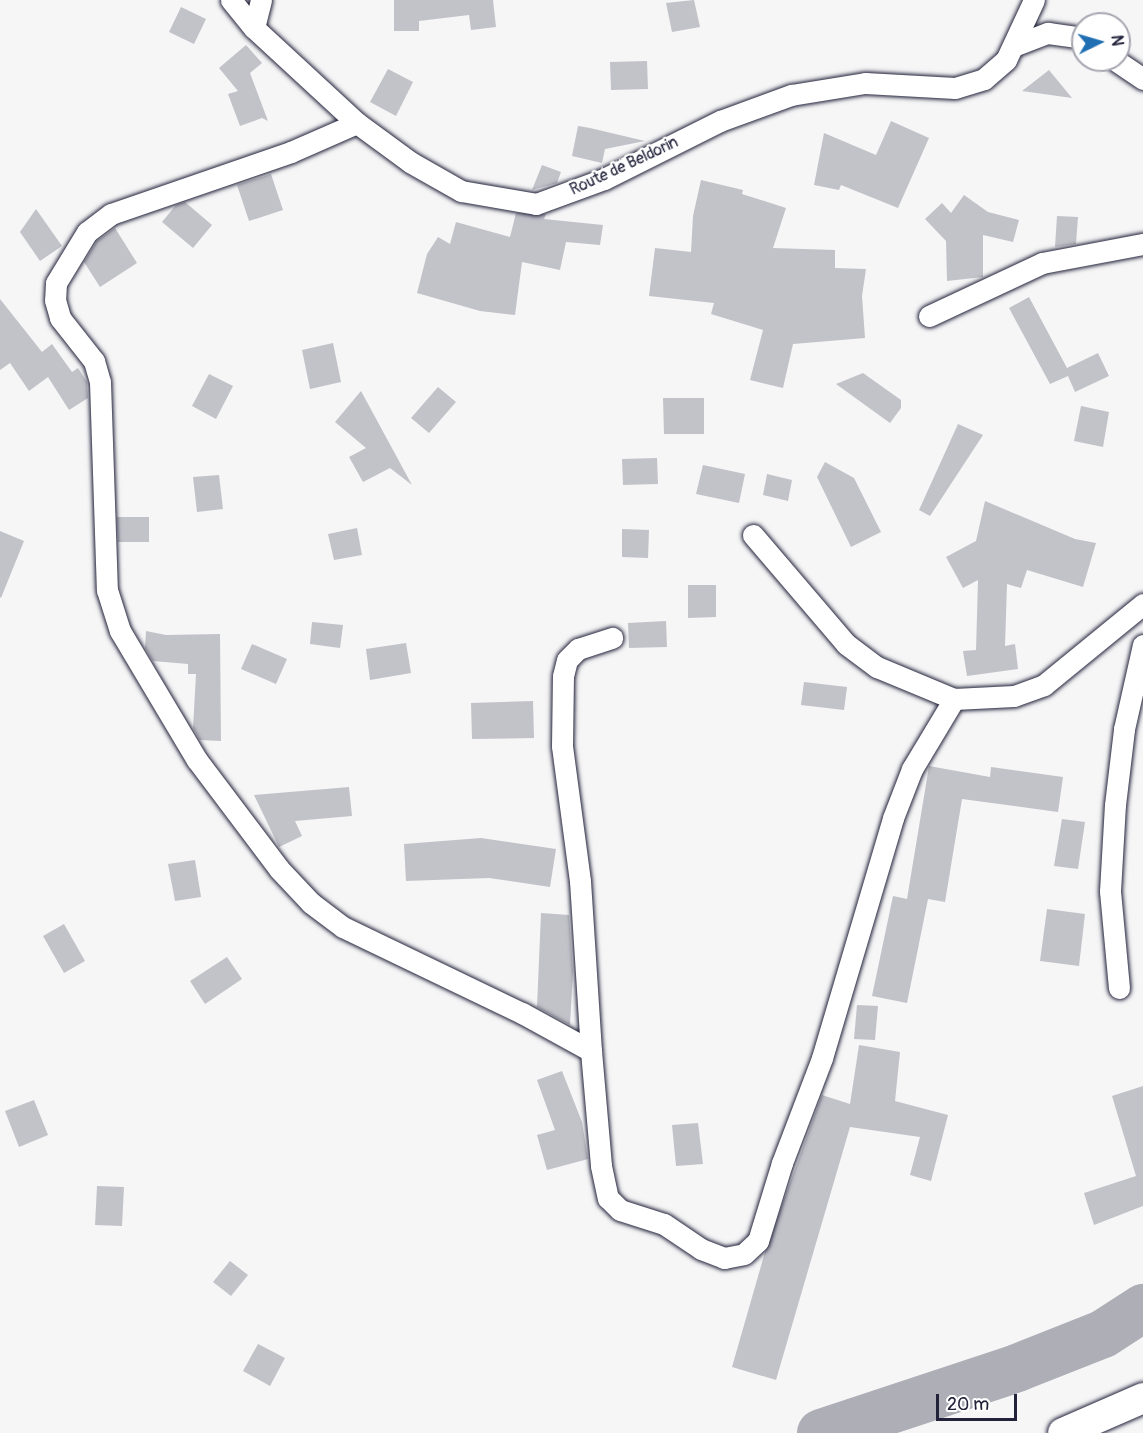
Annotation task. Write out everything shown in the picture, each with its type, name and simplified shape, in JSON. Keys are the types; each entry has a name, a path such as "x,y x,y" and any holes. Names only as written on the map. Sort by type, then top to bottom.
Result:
{"street":[{"name":"Route de Beldorin","path":"231,0 254,28 357,123 411,162 461,191 536,204 604,179 720,121 791,96 865,83 955,87 984,80 1006,60 1016,45 1034,0"},
{"path":"254,28 261,0"},
{"path":"1016,45 1048,33 1071,36"},
{"path":"357,123 291,152 111,214 87,232 56,283 55,300 60,318 94,362 100,382 107,590 120,631 197,760 279,869 311,903 343,927 522,1013 591,1051"},
{"path":"929,316 1042,263 1143,244"},
{"path":"753,535 846,644 877,667 954,699 1014,696 1044,685 1143,604"},
{"path":"612,638 578,649 567,660 561,702 562,746 582,903 601,1166 608,1198 620,1210 684,1234 701,1250 724,1258 744,1254 758,1241 782,1163 822,1058 872,885 904,788 932,731 954,699"},
{"path":"1119,988 1110,891 1115,805 1124,729 1143,645"},
{"path":"1066,1432 1143,1398"}],"building":[{"path":"394,0 493,0 496,27 471,30 469,15 419,21 419,31 394,31"},
{"path":"694,0 700,27 672,32 666,3"},
{"path":"181,7 206,19 194,44 169,32"},
{"path":"246,45 262,63 250,73 268,121 262,118 240,126 228,94 238,91 219,68"},
{"path":"647,61 648,89 611,90 610,62"},
{"path":"388,69 413,82 396,116 370,102"},
{"path":"1049,70 1072,98 1022,91"},
{"path":"891,121 929,138 898,208 841,185 839,190 814,185 824,133 876,155"},
{"path":"578,126 645,141 605,149 602,163 572,156"},
{"path":"542,165 561,172 557,183 532,190"},
{"path":"271,174 283,210 249,221 237,185"},
{"path":"701,180 743,190 742,194 786,208 773,248 835,250 835,268 866,269 862,296 865,338 793,344 783,388 750,380 763,330 711,314 714,303 649,296 655,248 691,252 693,216"},
{"path":"964,195 988,212 1019,220 1013,242 983,235 983,277 947,281 946,241 925,219 942,203 951,213"},
{"path":"185,202 212,225 193,248 162,222 176,205"},
{"path":"36,209 62,246 40,261 20,232"},
{"path":"516,213 546,214 544,219 603,225 600,245 566,242 560,270 522,262 515,315 480,311 417,293 427,254 438,237 450,244 456,222 510,237"},
{"path":"1057,216 1078,217 1076,244 1055,247"},
{"path":"115,228 137,263 100,287 84,262 97,241"},
{"path":"1029,297 1067,368 1098,353 1109,376 1075,392 1068,376 1050,384 1009,308"},
{"path":"0,299 42,352 52,344 72,372 78,368 87,382 88,398 69,410 48,377 29,391 10,363 0,370"},
{"path":"333,343 341,382 310,389 302,350"},
{"path":"863,373 901,400 901,408 890,423 836,384"},
{"path":"209,374 233,386 216,419 192,406"},
{"path":"438,387 456,402 429,433 411,418"},
{"path":"361,391 412,485 390,468 363,482 349,457 366,448 335,422"},
{"path":"663,398 704,398 704,434 664,434"},
{"path":"1081,406 1109,412 1103,447 1074,441"},
{"path":"958,424 983,435 930,516 919,510"},
{"path":"657,458 658,484 623,485 622,459"},
{"path":"825,462 854,478 881,532 851,547 817,477"},
{"path":"703,465 745,474 739,503 696,494"},
{"path":"767,474 792,480 788,501 763,495"},
{"path":"219,475 223,509 197,512 193,477"},
{"path":"985,501 1075,539 1096,543 1083,587 1027,570 1021,588 1007,584 1005,646 1015,644 1018,669 967,676 963,651 976,650 978,580 963,588 946,557 976,541"},
{"path":"117,517 149,517 149,542 118,542"},
{"path":"357,528 362,555 334,560 328,534"},
{"path":"622,529 649,530 648,558 622,557"},
{"path":"0,531 24,541 1,598 0,597"},
{"path":"688,585 716,585 716,617 688,618"},
{"path":"666,621 667,647 629,648 628,623"},
{"path":"312,622 343,625 340,648 310,644"},
{"path":"146,631 166,635 220,634 221,741 200,740 193,728 196,674 188,674 188,664 153,661 145,648"},
{"path":"406,643 411,673 370,680 366,649"},
{"path":"252,644 287,659 276,684 241,669"},
{"path":"804,682 847,687 844,710 801,705"},
{"path":"533,701 534,738 472,739 471,703"},
{"path":"929,766 990,777 991,767 1063,777 1058,812 962,799 945,902 928,899 907,1003 872,996 893,896 907,899"},
{"path":"349,787 352,816 295,821 302,836 279,847 254,795"},
{"path":"1062,819 1085,822 1078,869 1054,866"},
{"path":"481,838 556,849 550,887 489,878 406,881 404,844"},
{"path":"195,860 201,897 175,901 168,864"},
{"path":"1047,909 1085,914 1079,966 1040,961"},
{"path":"541,913 569,915 573,972 570,1025 537,1007"},
{"path":"64,924 85,961 64,973 43,936"},
{"path":"227,957 242,979 205,1004 190,981"},
{"path":"857,1005 878,1006 875,1040 854,1039"},
{"path":"859,1045 900,1052 895,1101 948,1115 931,1181 910,1175 920,1137 850,1127 776,1380 732,1367 765,1252 822,1095 850,1104"},
{"path":"562,1071 582,1122 588,1159 547,1170 537,1135 555,1130 537,1080"},
{"path":"1143,1086 1143,1206 1094,1225 1084,1193 1136,1176 1112,1096"},
{"path":"34,1100 48,1135 19,1147 5,1111"},
{"path":"698,1123 703,1164 676,1166 672,1125"},
{"path":"97,1186 124,1187 122,1226 95,1225"},
{"path":"230,1261 248,1275 231,1296 213,1282"},
{"path":"258,1344 285,1358 270,1386 243,1371"}],"waterway":[{"path":"821,1433 1017,1368 1103,1334 1143,1308"}]}
